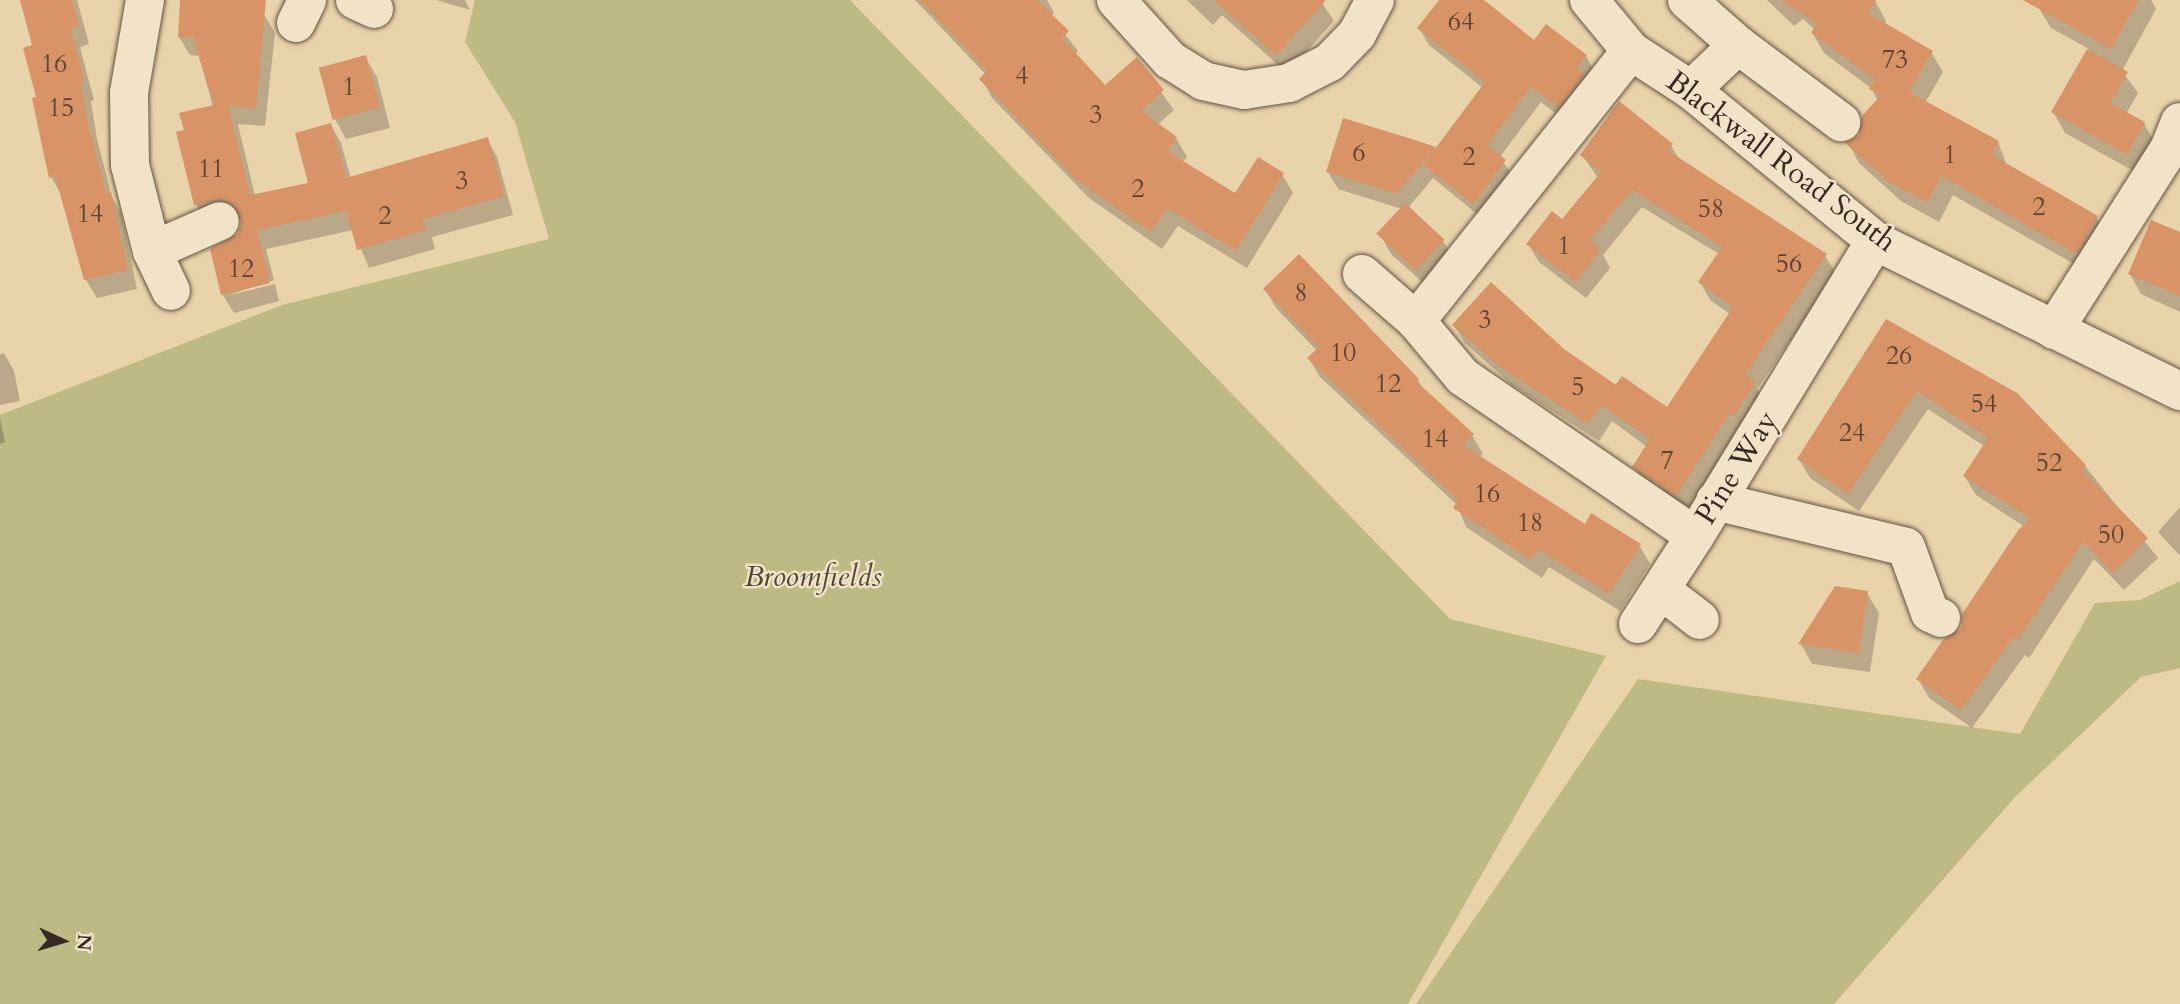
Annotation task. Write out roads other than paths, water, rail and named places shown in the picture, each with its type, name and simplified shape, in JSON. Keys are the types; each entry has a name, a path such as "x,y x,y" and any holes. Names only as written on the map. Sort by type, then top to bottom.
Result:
{"street":[{"path":"145,0 128,93 130,152 152,251 172,291"},
{"path":"1116,0 1170,60 1203,81 1244,90 1289,83 1330,62 1357,34 1375,0"},
{"name":"Blackwall Road South","path":"1589,0 1631,51 1691,90 1875,241 2180,391"},
{"path":"1687,0 1738,45 1841,122"},
{"path":"1691,90 1738,45"},
{"path":"1416,321 1631,51"},
{"path":"2054,330 2169,149 2180,122"},
{"path":"152,251 220,221"},
{"name":"Pine Way","path":"1362,274 1416,321 1463,377 1695,536 1875,241"},
{"path":"1715,500 1906,547 1930,613 1941,618"},
{"path":"1638,624 1695,536"},
{"path":"1661,590 1700,620"}],"park label":[{"name":"Broomfields","path":"813,577"}]}
